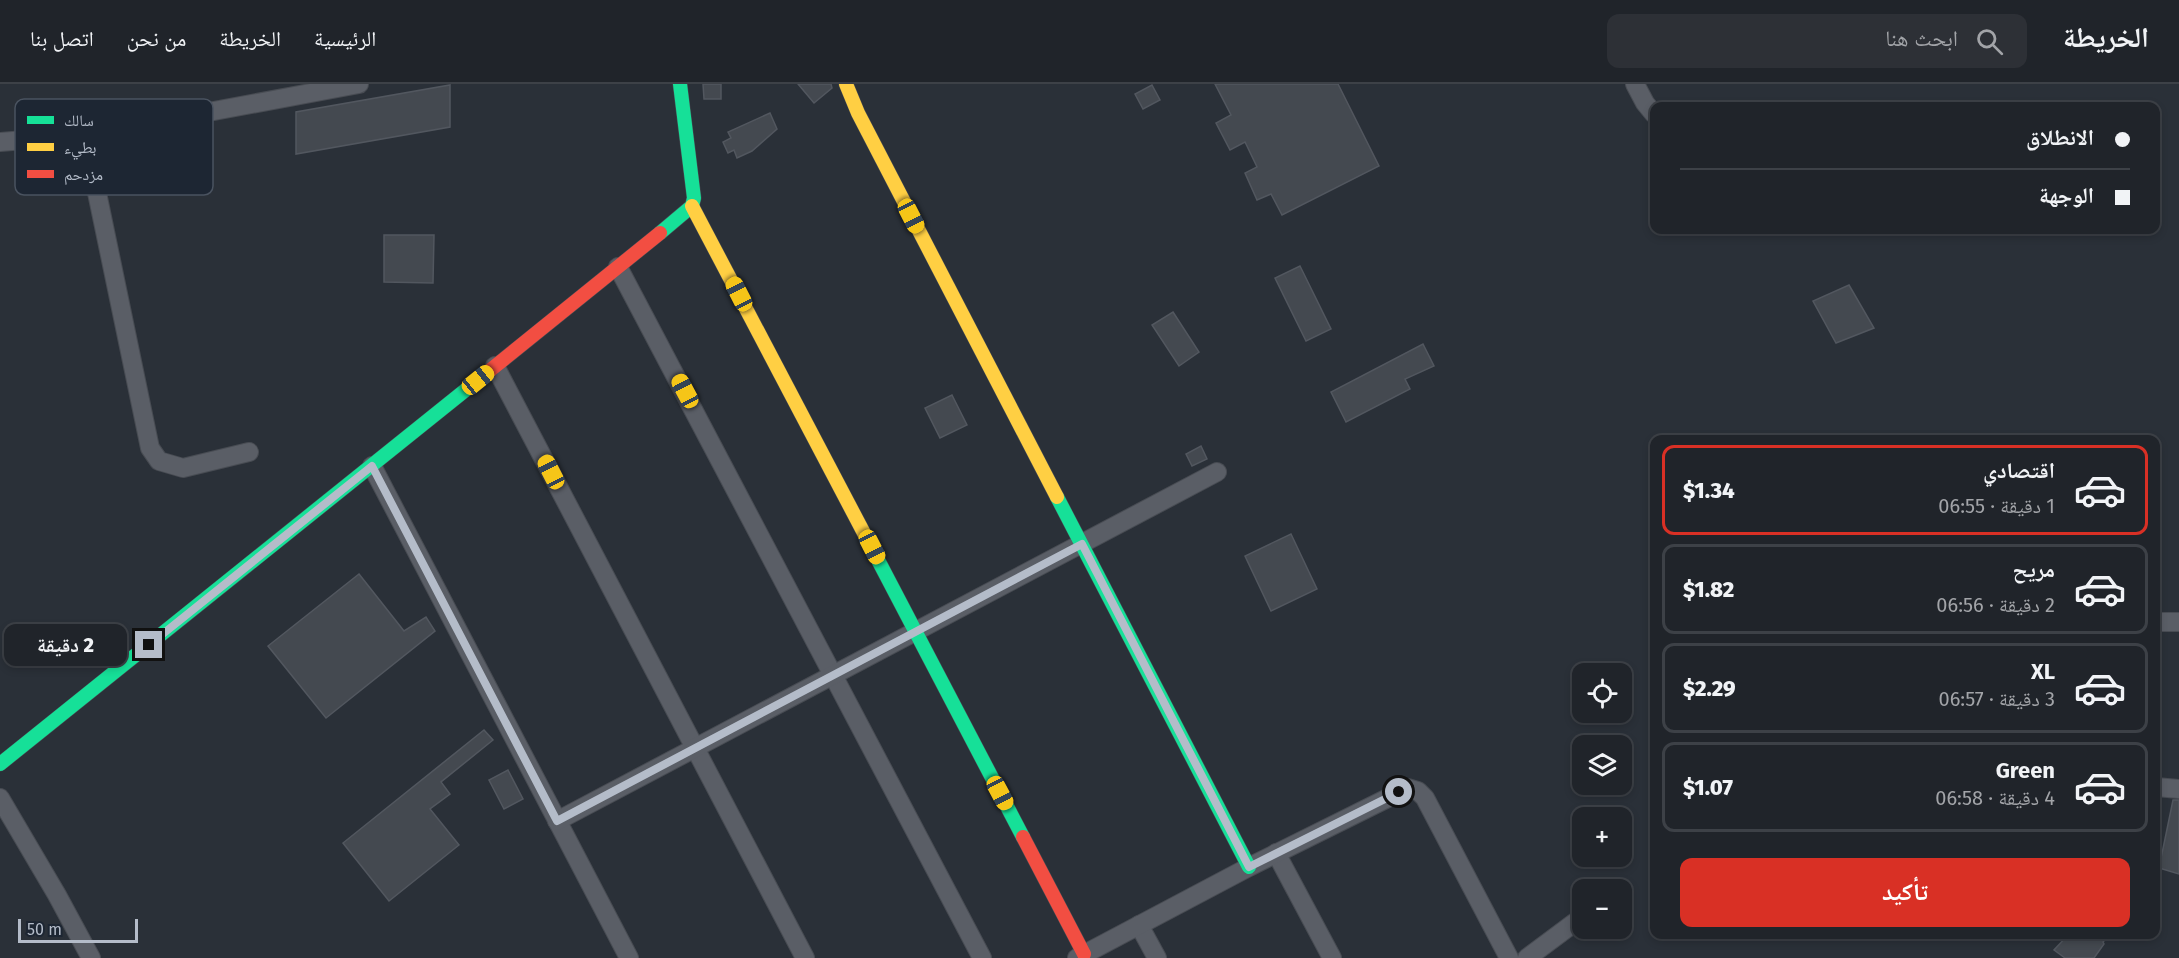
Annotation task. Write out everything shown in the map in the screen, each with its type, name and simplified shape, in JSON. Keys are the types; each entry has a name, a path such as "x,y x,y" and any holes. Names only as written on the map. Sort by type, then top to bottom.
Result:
{"street":[{"path":"213,111 359,84"},
{"path":"0,764 692,206 694,186 680,84"},
{"path":"846,84 858,113 1249,867"},
{"path":"1635,84 1644,103 1650,110"},
{"path":"0,142 15,141"},
{"path":"97,195 150,448 159,461 183,468 249,452"},
{"path":"692,206 916,632 1081,956 1276,853 1408,789 1418,791 1425,798 1509,958"},
{"path":"618,267 982,958"},
{"path":"495,366 805,958"},
{"path":"372,466 629,958"},
{"path":"557,821 1217,472"},
{"path":"2160,622 2179,622"},
{"path":"2160,787 2179,789"},
{"path":"0,798 91,958"},
{"path":"1276,853 1332,958"},
{"path":"1527,958 1572,924"},
{"path":"1139,925 1157,958"}],"building":[{"path":"703,84 721,84 721,99 704,99"},
{"path":"798,84 831,84 832,88 814,103"},
{"path":"1215,84 1338,84 1379,166 1282,215 1271,194 1257,200 1245,173 1257,167 1245,142 1230,150 1216,123 1231,115"},
{"path":"450,85 450,127 296,154 296,112"},
{"path":"1152,85 1160,100 1143,109 1135,94"},
{"path":"770,113 777,129 752,151 737,158 734,150 728,153 723,142 731,138 728,132"},
{"path":"384,235 434,235 433,283 384,282"},
{"path":"1300,266 1331,329 1306,341 1275,278"},
{"path":"1849,285 1874,328 1836,343 1813,301"},
{"path":"1173,312 1199,352 1179,366 1152,325"},
{"path":"1423,344 1434,366 1405,379 1410,389 1346,422 1331,392"},
{"path":"952,395 967,425 940,438 925,408"},
{"path":"1201,446 1207,459 1192,466 1186,454"},
{"path":"1291,534 1317,589 1271,611 1245,556"},
{"path":"359,574 404,631 426,617 435,631 326,718 268,646"},
{"path":"484,730 493,740 441,782 450,794 430,809 459,845 389,901 343,843"},
{"path":"508,770 523,799 504,809 489,780"},
{"path":"2173,800 2179,800 2179,874 2160,868"},
{"path":"2064,939 2106,939 2094,958 2065,958 2054,950"}],"traffic: fast":[{"path":"660,233 692,206 694,198 680,84"},
{"path":"0,764 478,380"},
{"path":"1057,497 1249,867"},
{"path":"866,537 1023,837"}],"traffic: slow":[{"path":"846,84 858,113 1057,497"},
{"path":"692,206 866,537"}],"traffic: jam":[{"path":"478,380 660,233"},
{"path":"1023,837 1084,954"}],"route":[{"path":"149,645 372,466 557,821 1082,544 1249,867 1399,792"}]}
